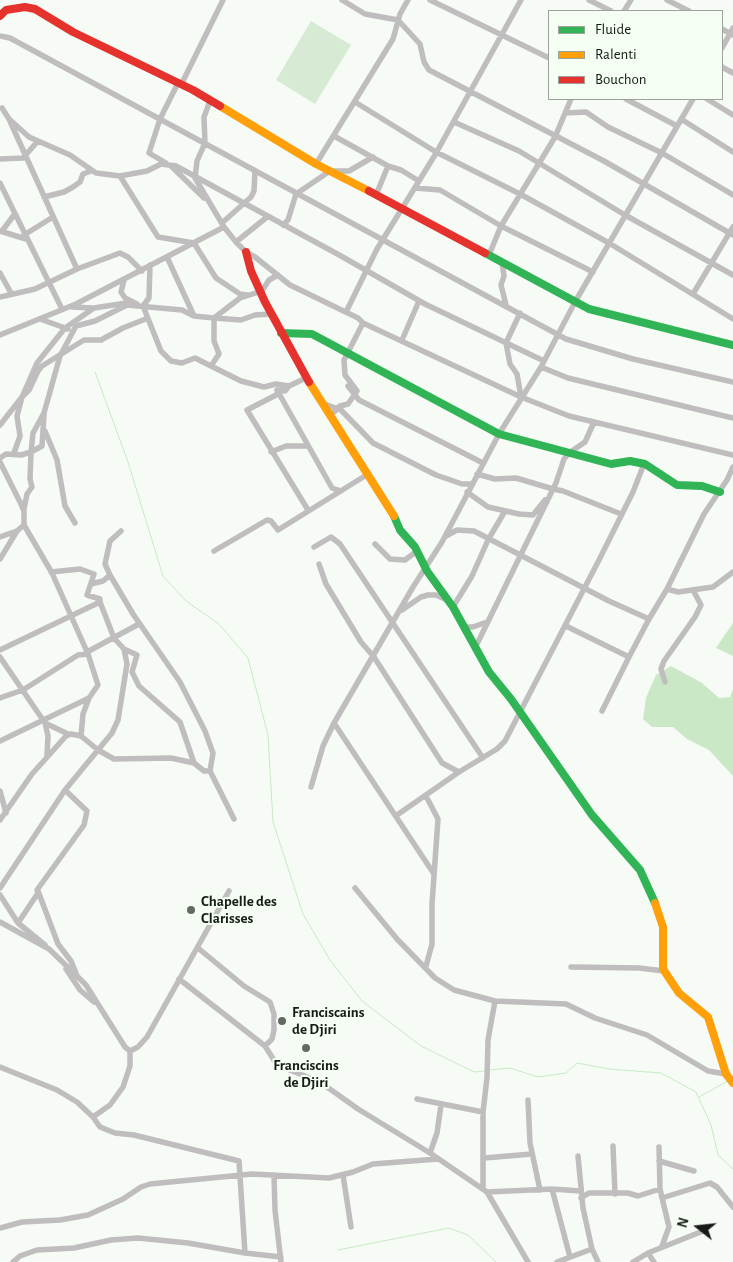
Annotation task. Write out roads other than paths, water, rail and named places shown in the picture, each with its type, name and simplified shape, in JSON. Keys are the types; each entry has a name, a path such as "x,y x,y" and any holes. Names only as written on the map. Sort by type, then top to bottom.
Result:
{"street":[{"path":"224,0 160,119 149,153 366,270 419,301 506,343 568,378 733,418"},
{"path":"342,0 365,14 398,20 420,44 427,68 472,90 555,137 604,161 731,234"},
{"path":"316,164 393,39 398,20 408,0"},
{"path":"430,0 548,57"},
{"path":"589,0 609,10"},
{"path":"668,0 687,10"},
{"path":"346,312 366,270 454,122 518,1"},
{"path":"0,16 6,10 35,9 73,32 180,84 316,164 402,208 575,302 601,313 733,345"},
{"path":"723,46 732,32"},
{"path":"0,36 10,38 296,194 553,330 558,335 633,359 733,382"},
{"path":"488,255 501,226 555,137 571,100"},
{"path":"628,100 676,126"},
{"path":"311,787 323,746 334,723 444,537 499,434 543,364 575,302 692,100"},
{"path":"709,100 733,115"},
{"path":"210,101 204,117 205,143 197,161 195,178 210,205 236,242 246,252 256,257 301,292 521,397 569,416 733,455"},
{"path":"354,102 436,152 520,194 609,243 733,320"},
{"path":"2,108 9,119 77,269"},
{"path":"565,113 586,112 608,127 662,153 733,195"},
{"path":"9,119 29,137 70,155 92,171 120,176 147,172 168,164"},
{"path":"681,119 733,152"},
{"path":"454,122 519,151 625,215 733,276"},
{"path":"334,136 388,166 401,170 420,180"},
{"path":"0,159 19,159 26,156 38,141"},
{"path":"283,225 288,220 296,194 330,171 349,172 372,157"},
{"path":"168,164 210,205"},
{"path":"376,195 388,166"},
{"path":"44,197 73,188 80,182 83,174 92,171"},
{"path":"0,335 70,307 194,243 223,224 233,210 244,204 254,191 255,171"},
{"path":"120,176 158,237 194,243 216,278 240,294 249,295"},
{"path":"0,183 14,215 62,309"},
{"path":"415,188 440,190 501,226 593,272"},
{"path":"14,215 1,231 25,237 53,217"},
{"path":"236,242 267,217"},
{"path":"693,294 731,234 733,227"},
{"path":"246,252 252,275 306,378 390,508 400,530 417,551 451,604 489,672 519,711 592,815 640,870 660,914 663,927 661,964 664,971 679,993 708,1017 726,1074 733,1083"},
{"path":"0,297 10,293 35,289 77,269 120,253 142,271"},
{"path":"167,257 194,316"},
{"path":"502,262 504,276 501,285 506,305"},
{"path":"141,306 149,298 150,265"},
{"path":"0,273 10,293"},
{"path":"214,318 240,298 262,291 269,280 278,275"},
{"path":"124,280 121,292 125,298 141,306 148,318 161,351 171,361 182,363 195,358 241,381 264,386 276,384 289,386"},
{"path":"402,340 419,301"},
{"path":"70,307 94,308 126,302 141,306"},
{"path":"81,736 83,714 89,698 98,686 87,653 71,616 50,572 24,525 26,494 32,487 30,479 33,433 44,413 62,352 72,330 81,324 95,321 120,307 141,306 182,310 194,316 241,320 255,315 271,314"},
{"path":"14,454 20,436 17,416 22,397 37,363 65,328 94,308"},
{"path":"520,313 506,343 510,364 517,374 521,397"},
{"path":"0,425 29,390 38,371 62,352 84,340 101,340 128,325 148,318"},
{"path":"211,366 219,354 214,341 214,318"},
{"path":"40,319 72,330"},
{"path":"330,416 338,408 348,404 357,391 345,375 344,360 363,323"},
{"path":"281,333 312,334 499,434 611,464 630,461 644,464 676,485 702,486 720,492"},
{"path":"277,390 284,391 289,386 306,378"},
{"path":"348,386 354,395 368,405 483,463"},
{"path":"277,390 332,488 342,490"},
{"path":"277,390 278,394 247,410 308,510"},
{"path":"322,403 338,408 373,444 436,474 462,484 472,484"},
{"path":"0,458 14,454 21,455 42,446 44,413"},
{"path":"476,646 521,556 568,453 585,442 594,422"},
{"path":"44,429 57,460 65,506 75,523"},
{"path":"271,452 286,446 308,446"},
{"path":"0,462 24,512"},
{"path":"396,815 459,772 497,749 505,741 519,711 566,626 644,464"},
{"path":"602,711 629,657 667,589 704,514 720,492 733,467"},
{"path":"214,551 267,520 272,522 278,530 368,474"},
{"path":"477,474 495,479 516,478 553,488 621,514"},
{"path":"467,492 483,505 505,511 533,515 553,488"},
{"path":"451,604 472,576 488,540 505,511"},
{"path":"454,519 462,530"},
{"path":"0,560 17,531 24,525"},
{"path":"444,537 457,530 474,532 650,619"},
{"path":"0,537 17,531"},
{"path":"121,531 110,541 105,564 139,624 180,682 205,731 213,752 210,771 234,819"},
{"path":"314,547 331,537 336,539 367,581 483,758"},
{"path":"375,544 390,559 405,560 417,551"},
{"path":"319,564 326,584 361,642 374,657 442,763 459,772"},
{"path":"50,572 80,569 94,574 87,595 100,598 114,638 124,649 137,655 132,672 139,686 180,722 194,763"},
{"path":"667,589 678,592 713,587 733,572"},
{"path":"91,584 103,581 110,575"},
{"path":"665,682 661,669 664,661 695,617 701,605 693,590"},
{"path":"400,611 420,597 428,595 436,595 451,604"},
{"path":"0,650 100,602"},
{"path":"464,627 482,625 489,621"},
{"path":"0,698 23,690 78,655 87,653 139,624"},
{"path":"566,626 629,657"},
{"path":"0,888 66,790 98,750 118,720 127,664 124,649"},
{"path":"0,657 44,722 48,736 46,756"},
{"path":"0,741 44,722 89,698"},
{"path":"44,722 68,734 81,736 98,750 114,759 171,758 194,763 204,771 210,771"},
{"path":"334,723 434,874"},
{"path":"0,820 46,756 68,734"},
{"path":"18,923 38,893 37,890 84,825 87,814 85,809 66,790"},
{"path":"0,791 6,813"},
{"path":"426,796 438,819 432,944 426,966"},
{"path":"355,888 397,939 426,966 435,978 454,990 495,1001 568,1004 595,1018 626,1027 661,1042 708,1071 726,1074"},
{"path":"37,890 52,923 58,944 71,961 76,975"},
{"path":"130,1051 138,1047 146,1038 229,891"},
{"path":"0,895 18,923 49,949 86,985 97,1005 125,1047 130,1051"},
{"path":"0,922 49,949"},
{"path":"198,948 244,986 270,1002 274,1014 274,1030 272,1038 265,1046"},
{"path":"63,963 80,990 97,1005"},
{"path":"571,967 639,968 664,971"},
{"path":"179,979 211,1002 241,1029 265,1046 277,1065 320,1082 358,1109 430,1153 485,1191 528,1262"},
{"path":"485,1191 483,1112 487,1078 488,1040 495,1001"},
{"path":"93,1117 110,1105 123,1087 130,1066 130,1051"},
{"path":"0,1067 57,1090 77,1102 93,1117 100,1127 116,1133 134,1135 239,1161 244,1253"},
{"path":"417,1099 483,1112"},
{"path":"528,1100 528,1128 540,1190"},
{"path":"430,1153 437,1133 441,1105"},
{"path":"613,1146 615,1194"},
{"path":"659,1147 660,1189 669,1227 662,1246"},
{"path":"484,1158 532,1154"},
{"path":"578,1156 581,1194 592,1249 598,1262"},
{"path":"0,1228 22,1222 60,1220 88,1215 150,1184 239,1175 318,1178 344,1175 373,1164 438,1159"},
{"path":"660,1161 694,1171"},
{"path":"13,1262 20,1256 33,1251 74,1248 124,1238 188,1243 281,1260 275,1210 274,1175"},
{"path":"344,1175 351,1227"},
{"path":"662,1198 710,1183 717,1187 733,1207"},
{"path":"485,1191 552,1189 581,1194 628,1193 638,1196 660,1189"},
{"path":"552,1189 570,1257"},
{"path":"633,1262 662,1246 703,1231"},
{"path":"557,1262 592,1249"},
{"path":"648,1253 654,1262"}],"waterway":[{"path":"95,372 128,462 163,576 186,601 219,624 248,658 268,735 273,822 303,914 330,960 362,1001 421,1046 474,1072 485,1071"},
{"path":"668,699 733,752"},
{"path":"489,1070 510,1068 538,1077 566,1073 577,1063 609,1069 661,1073 696,1092 711,1125 718,1155 733,1169"},
{"path":"699,1097 728,1081"},
{"path":"338,1250 449,1228 468,1235 496,1262"}],"place":[{"name":"Chapelle des Clarisses","path":"191,910"},
{"name":"Franciscains de Djiri","path":"282,1021"},
{"name":"Franciscins de Djiri","path":"306,1048"}]}
